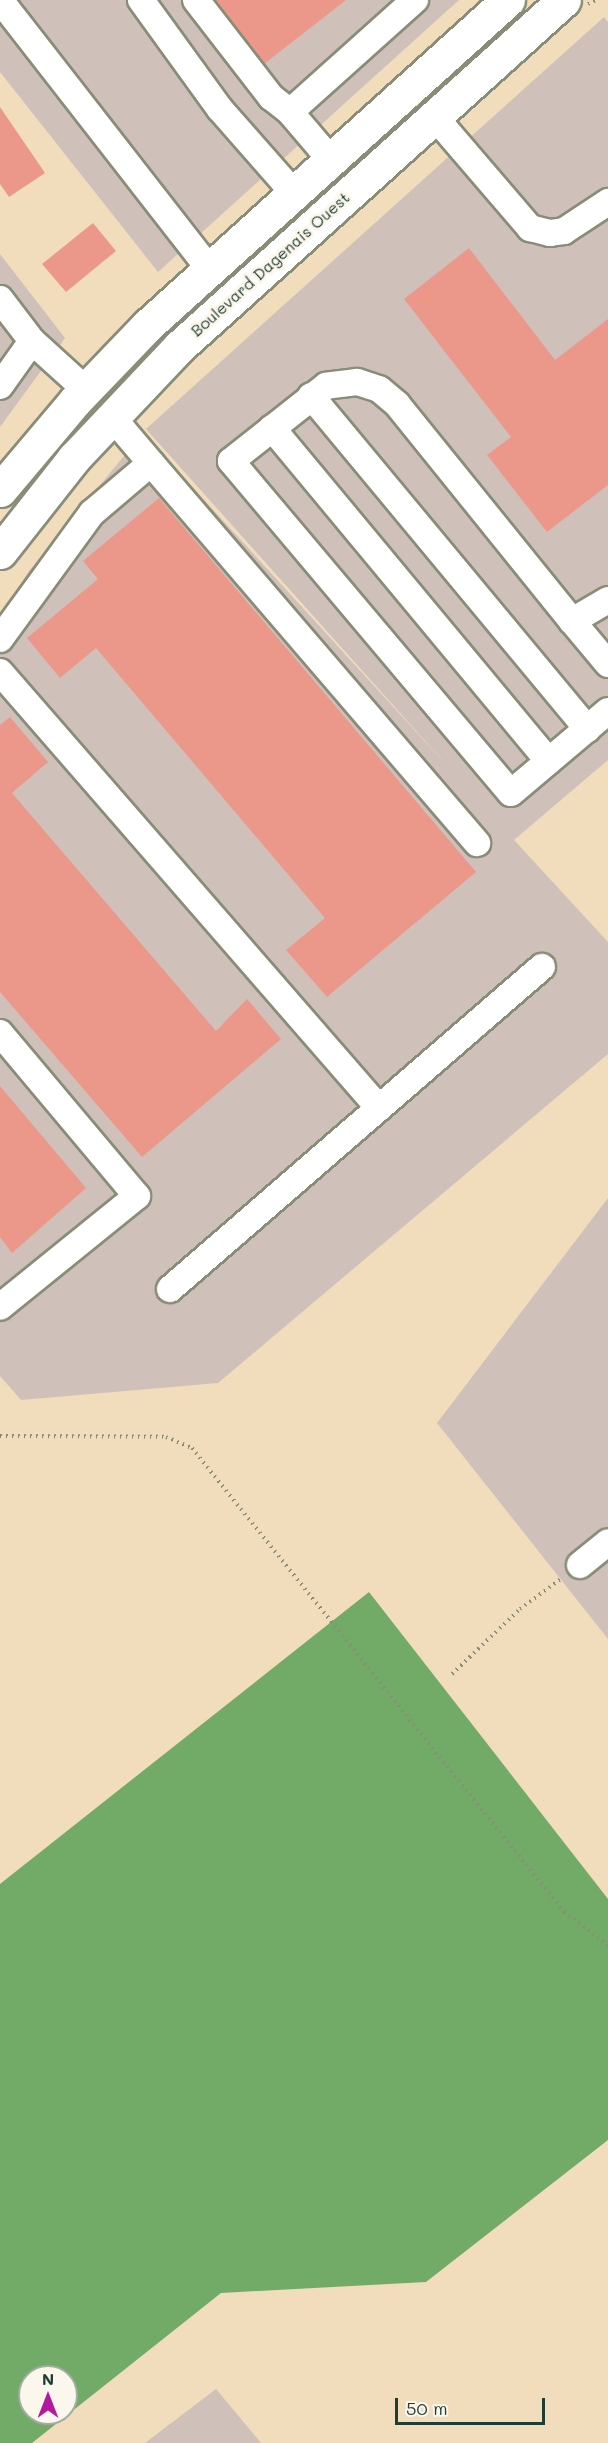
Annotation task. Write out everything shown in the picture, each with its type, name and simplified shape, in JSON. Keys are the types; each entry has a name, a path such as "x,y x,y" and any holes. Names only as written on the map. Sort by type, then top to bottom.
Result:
{"main road":[{"path":"0,490 85,389 209,268 508,0"},
{"name":"Boulevard Dagenais Ouest","path":"0,552 112,417 179,347 564,0"}],"lane":[{"path":"0,0 209,268"},
{"path":"141,0 220,109 293,192"},
{"path":"196,0 271,97 290,112 330,159"},
{"path":"290,112 415,0"},
{"path":"434,116 530,228 550,234 564,231 608,202"},
{"path":"0,298 32,341 85,389"},
{"path":"0,386 32,341"},
{"path":"608,664 392,398 372,385 349,381 326,386 231,461 511,793 608,711"},
{"path":"311,396 587,729"},
{"path":"112,417 477,843"},
{"path":"272,428 548,761"},
{"path":"0,639 88,518 151,463"},
{"path":"572,621 608,600"},
{"path":"0,672 379,1108"},
{"path":"170,1289 542,967"},
{"path":"0,1033 137,1196 0,1307"},
{"path":"580,1565 608,1542"}],"path":[{"path":"0,1436 166,1437 192,1448 564,1912 608,1945"},
{"path":"453,1674 520,1609 580,1565"}],"shaded area":[{"path":"0,0 459,0 158,272 0,72"},
{"path":"604,17 608,22 608,760 514,840 608,942 608,1054 218,1383 21,1400 0,1376 0,616 29,571 143,433 452,771 146,429"},
{"path":"0,254 65,338 0,427"},
{"path":"608,1198 608,1639 437,1423"},
{"path":"216,2389 261,2443 145,2443"}],"green space":[{"path":"369,1592 608,1899 608,2140 426,2282 221,2293 78,2406 78,2365 18,2365 18,2425 55,2425 32,2443 0,2443 0,1884"}],"building":[{"path":"215,0 346,0 264,64"},
{"path":"0,107 45,173 9,197 0,184"},
{"path":"93,223 116,251 66,292 42,264"},
{"path":"469,248 555,360 608,319 608,485 547,532 487,455 511,437 404,299"},
{"path":"159,498 476,872 327,997 286,950 325,918 96,648 60,678 27,638 98,579 83,561"},
{"path":"10,717 48,762 12,793 216,1031 247,999 281,1039 142,1157 0,992 0,725"},
{"path":"0,1086 86,1188 12,1253 0,1237"}]}
